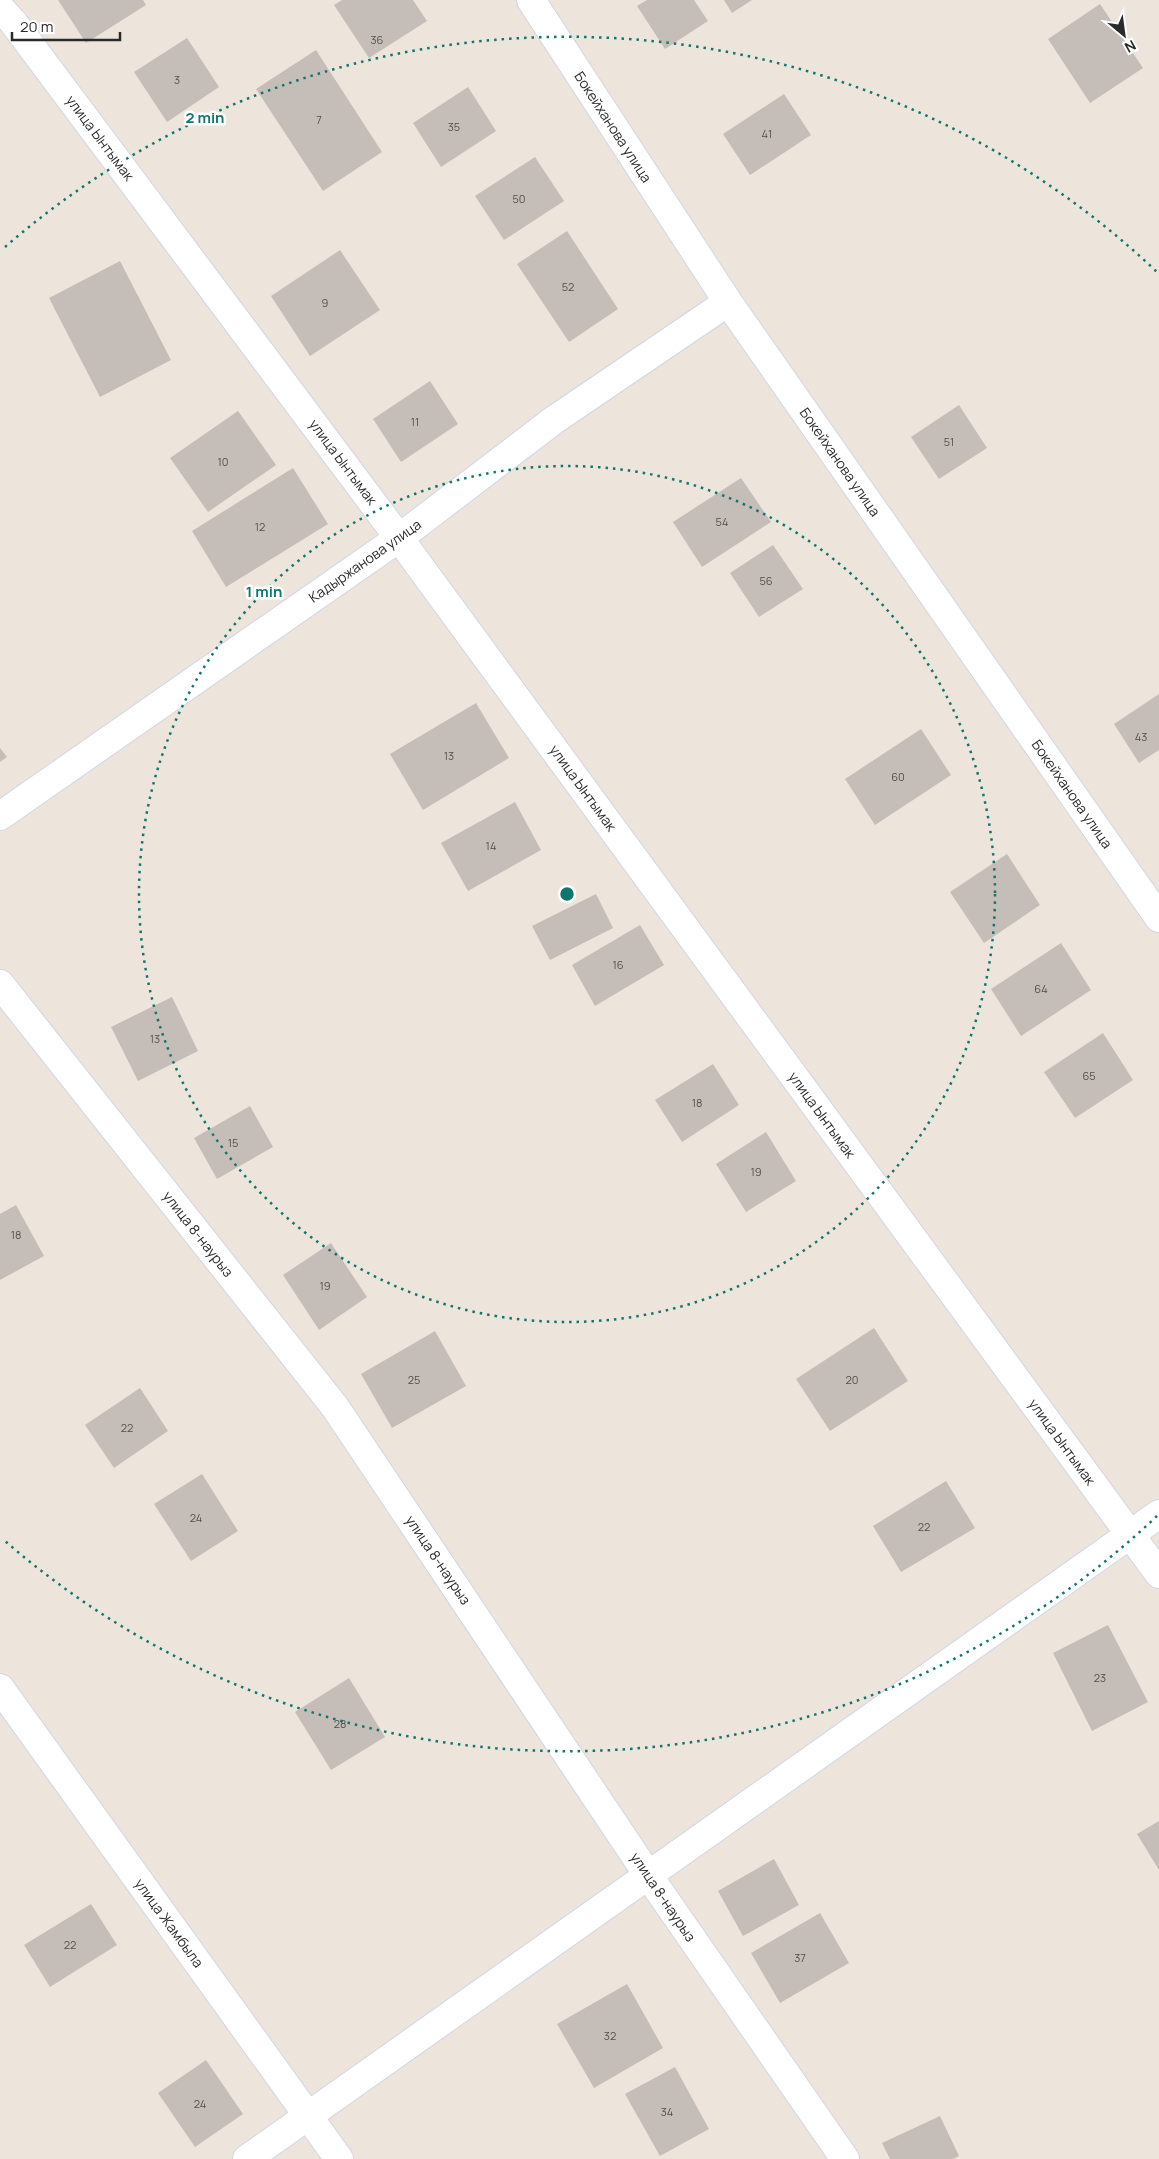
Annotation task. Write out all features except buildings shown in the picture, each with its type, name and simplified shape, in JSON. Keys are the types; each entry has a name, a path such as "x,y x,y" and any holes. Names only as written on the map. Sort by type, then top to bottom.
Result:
{"street":[{"name":"Бокейханова улица","path":"531,0 728,302 1159,918"},
{"name":"улица Ынтымак","path":"0,8 13,22 399,538 1159,1574"},
{"name":"Кадыржанова улица","path":"0,816 399,538 554,420 728,302"},
{"name":"улица 8-наурыз","path":"0,984 335,1406 648,1876 845,2159"},
{"path":"247,2159 1159,1514"},
{"name":"улица Жамбыла","path":"0,1688 339,2159"}]}
